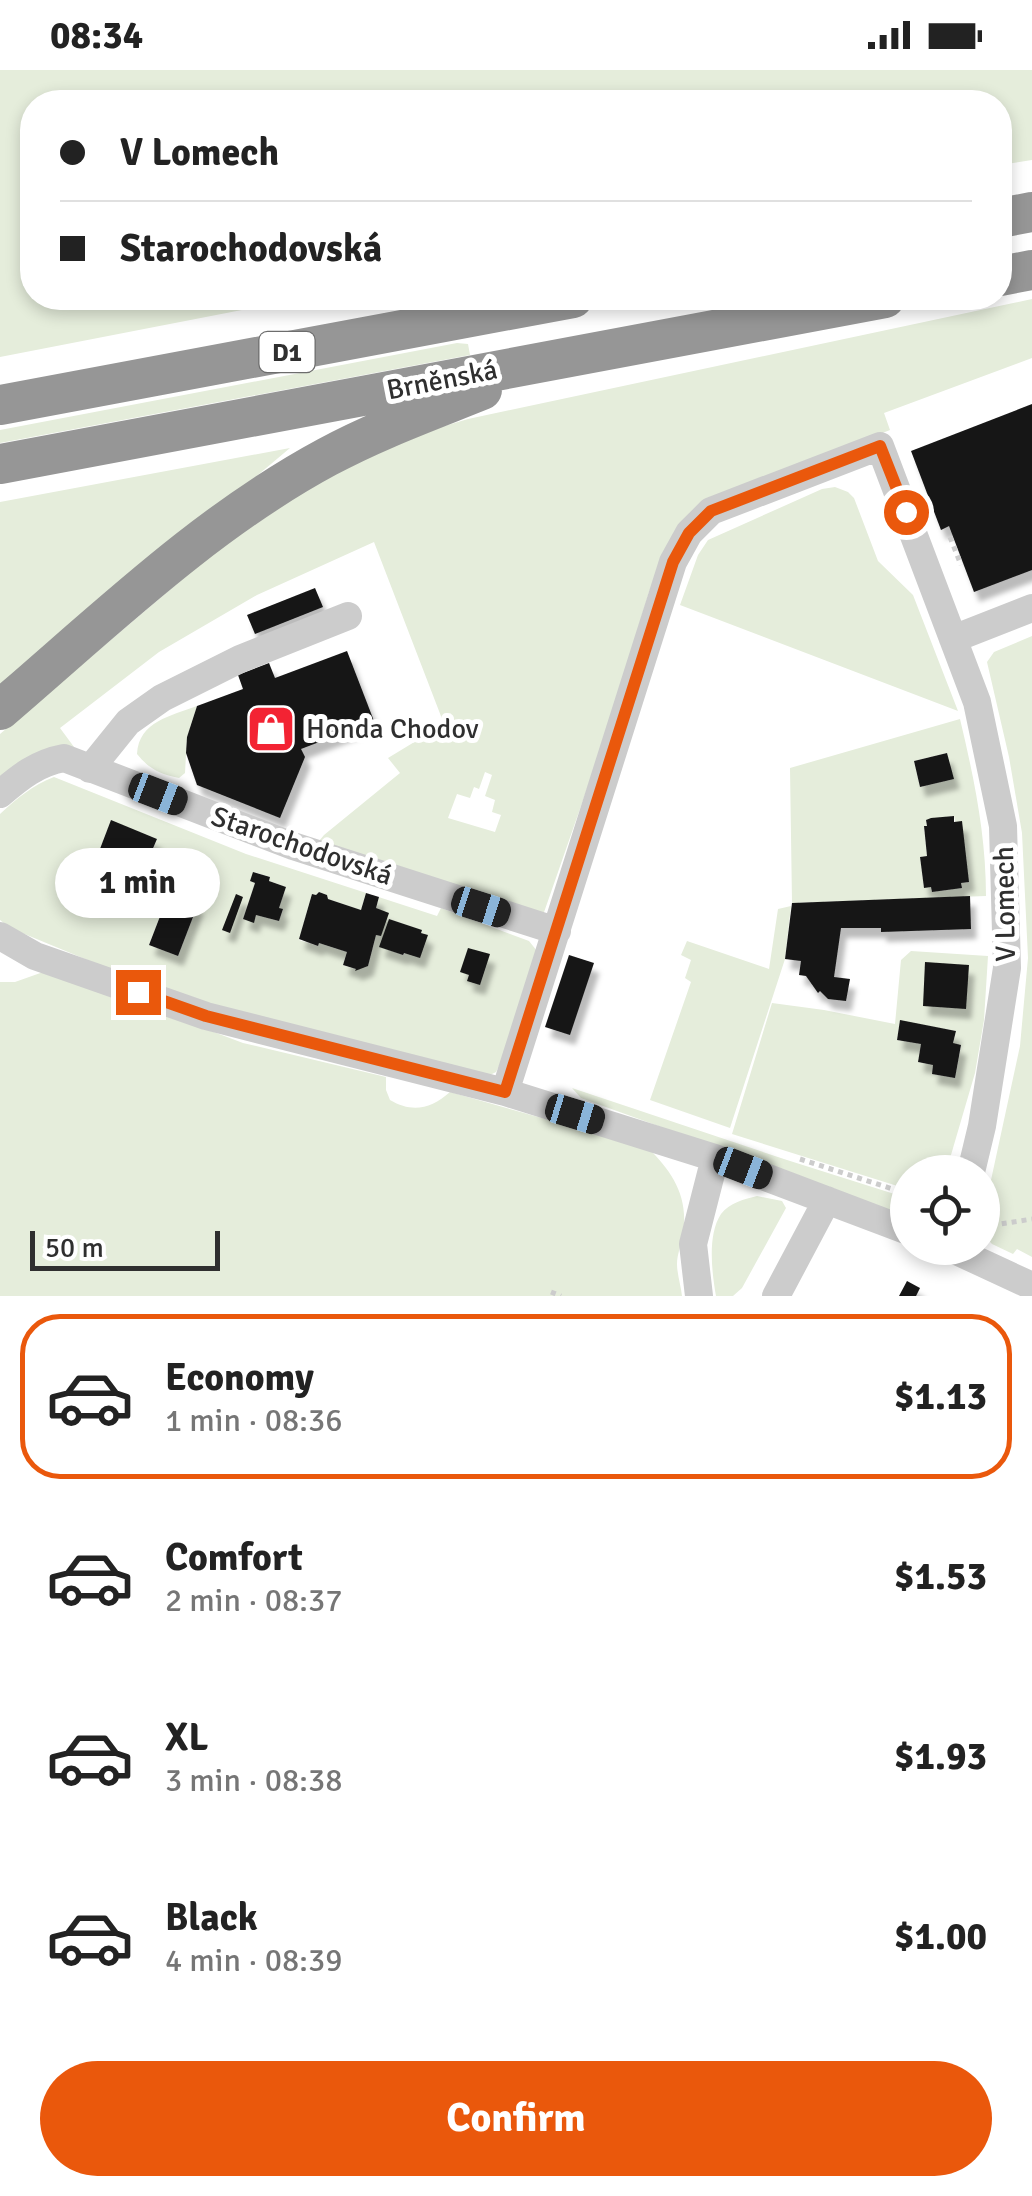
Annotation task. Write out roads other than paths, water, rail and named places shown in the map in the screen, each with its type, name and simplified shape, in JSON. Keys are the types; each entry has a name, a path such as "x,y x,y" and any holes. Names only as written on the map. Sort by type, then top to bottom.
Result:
{"highway":[{"name":"Brněnská","path":"0,404 508,310"},
{"name":"Brněnská","path":"0,464 820,310"},
{"path":"0,710 199,541 290,478 368,437 560,358"}],"street":[{"name":"V Lomech","path":"556,931 673,562 689,533 711,511 880,446 976,702 1003,826 1007,968 976,1155"},
{"path":"953,639 1032,608"},
{"path":"90,768 128,722 162,698 240,659 348,616"},
{"name":"Starochodovská","path":"0,794 45,762 64,758 293,846 556,931"},
{"path":"505,1092 556,931"},
{"path":"0,936 35,956 206,1016 505,1092 714,1158 890,1225"},
{"path":"700,1296 693,1244 714,1158"},
{"path":"776,1296 827,1200"},
{"path":"988,1265 1032,1286"}],"place":[{"name":"Honda Chodov","path":"271,729"}]}
